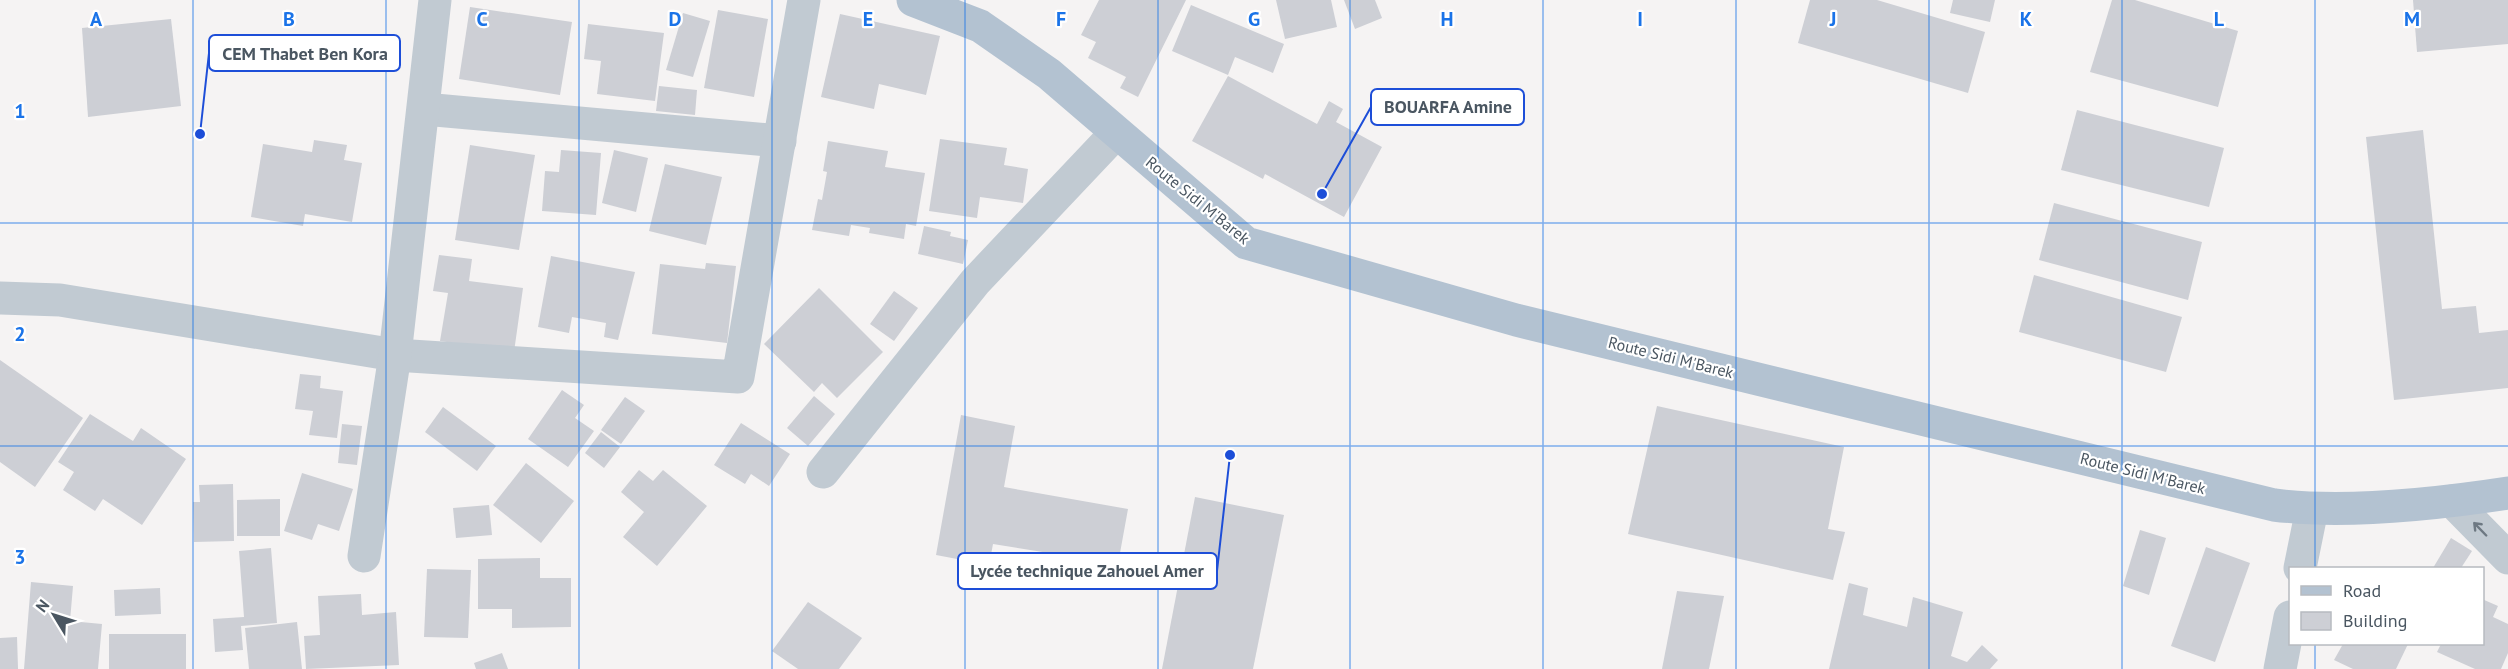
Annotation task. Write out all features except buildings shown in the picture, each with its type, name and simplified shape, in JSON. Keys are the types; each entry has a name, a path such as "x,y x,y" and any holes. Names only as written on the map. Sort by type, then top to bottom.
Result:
{"main road":[{"name":"Route Sidi M'Barek","path":"913,0 980,26 1049,74 1246,243 1516,320 2274,505 2312,509 2452,501 2508,493"}],"street":[{"path":"364,556 395,355 435,0"},
{"path":"0,298 60,300 395,355 738,377 804,0"},
{"path":"424,109 780,141"},
{"path":"823,472 975,282 1116,133"},
{"path":"2452,501 2508,558"},
{"path":"2300,567 2312,509"},
{"path":"2280,669 2289,622"}],"place":[{"name":"CEM Thabet Ben Kora","path":"200,134"},
{"name":"BOUARFA Amine","path":"1322,194"},
{"name":"Lycée technique Zahouel Amer","path":"1230,455"}]}
